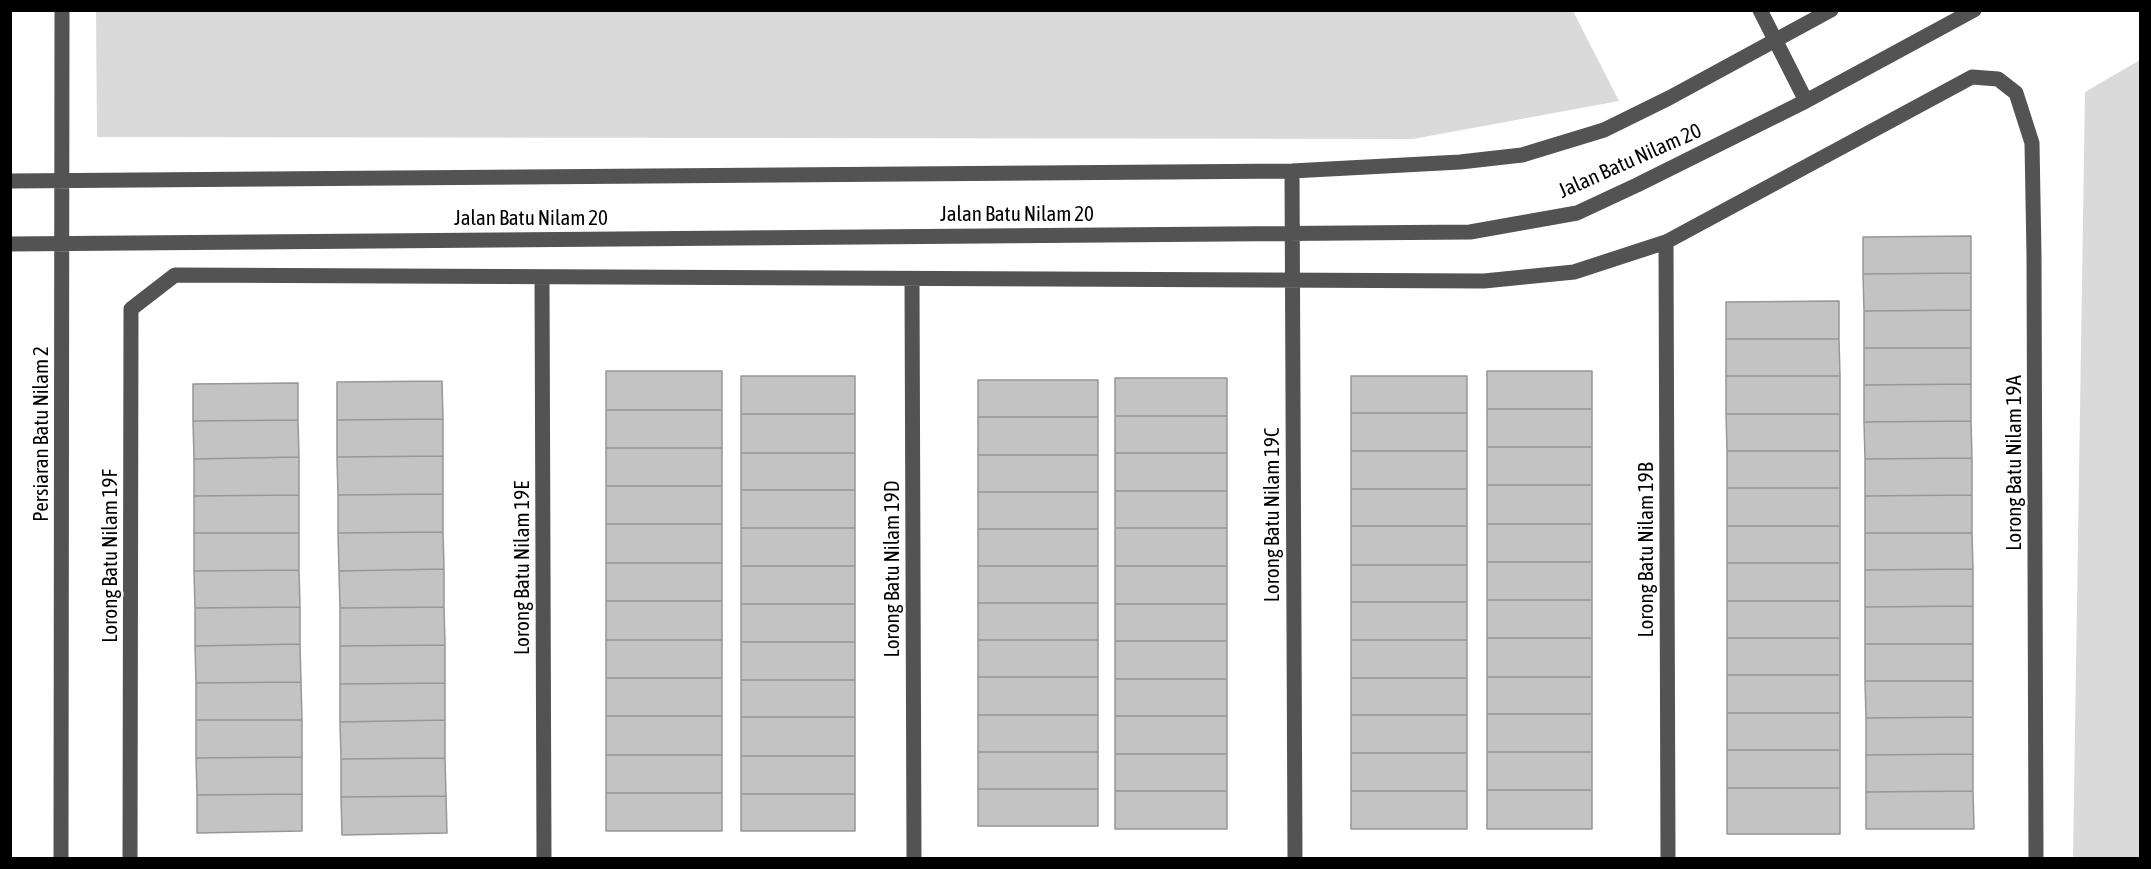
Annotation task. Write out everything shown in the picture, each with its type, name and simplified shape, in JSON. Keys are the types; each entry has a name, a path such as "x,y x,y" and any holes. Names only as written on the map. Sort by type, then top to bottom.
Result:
{"street":[{"name":"Persiaran Batu Nilam 2","path":"61,858 62,10"},
{"path":"1760,10 1806,101"},
{"name":"Jalan Batu Nilam 20","path":"10,181 1292,171 1460,162 1522,155 1604,130 1669,98 1831,10"},
{"name":"Jalan Batu Nilam 20","path":"10,244 1470,232 1577,213 1806,101 1974,10"},
{"name":"Lorong Batu Nilam 19A","path":"1666,242 1972,77 1998,80 2016,93 2032,143 2036,858"},
{"name":"Lorong Batu Nilam 19C","path":"1292,171 1294,858"},
{"path":"542,277 1484,281 1574,272 1666,242"},
{"name":"Lorong Batu Nilam 19B","path":"1666,242 1668,858"},
{"name":"Lorong Batu Nilam 19F","path":"130,858 131,309 175,275 542,277"},
{"name":"Lorong Batu Nilam 19E","path":"542,277 544,858"},
{"name":"Lorong Batu Nilam 19D","path":"912,279 914,858"}],"shaded area":[{"path":"96,11 1573,11 1619,101 1413,139 97,137"},
{"path":"2140,60 2140,858 2073,858 2085,92"}],"building":[{"path":"1971,236 1971,273 1863,274 1863,237"},
{"path":"1971,273 1971,310 1864,311 1863,274"},
{"path":"1839,301 1839,339 1726,339 1726,302"},
{"path":"1971,310 1971,348 1864,348 1864,311"},
{"path":"1726,339 1839,339 1840,376 1726,376"},
{"path":"1864,348 1971,348 1971,384 1864,385"},
{"path":"606,371 722,371 722,410 606,410"},
{"path":"1487,371 1592,371 1592,409 1487,409"},
{"path":"741,376 855,376 855,414 741,414"},
{"path":"1351,376 1467,376 1467,413 1351,413"},
{"path":"1726,376 1840,376 1840,414 1726,414"},
{"path":"1115,378 1227,378 1227,416 1115,416"},
{"path":"978,380 1098,380 1098,417 978,417"},
{"path":"442,381 443,419 337,420 337,382"},
{"path":"298,383 298,420 193,421 193,384"},
{"path":"1971,384 1971,421 1864,422 1864,385"},
{"path":"1487,409 1592,409 1592,447 1487,447"},
{"path":"606,410 722,410 722,448 606,448"},
{"path":"1351,413 1467,413 1467,451 1351,451"},
{"path":"741,414 855,414 855,453 741,453"},
{"path":"1726,414 1840,414 1840,451 1727,451"},
{"path":"1115,416 1227,416 1227,453 1115,453"},
{"path":"978,417 1098,417 1098,455 978,455"},
{"path":"443,419 443,456 337,457 337,420"},
{"path":"298,420 299,457 194,459 193,421"},
{"path":"1971,421 1972,458 1865,459 1864,422"},
{"path":"1487,447 1592,447 1592,485 1487,485"},
{"path":"606,448 722,448 722,486 606,486"},
{"path":"1351,451 1467,451 1467,489 1351,489"},
{"path":"1727,451 1840,451 1840,488 1727,488"},
{"path":"741,453 855,453 855,490 741,490"},
{"path":"1115,453 1227,453 1227,491 1115,491"},
{"path":"978,455 1098,455 1098,492 978,492"},
{"path":"443,456 443,494 338,495 337,457"},
{"path":"299,457 299,495 194,496 194,459"},
{"path":"1972,458 1972,495 1865,496 1865,459"},
{"path":"1487,485 1592,485 1592,524 1487,524"},
{"path":"606,486 722,486 722,524 606,524"},
{"path":"1727,488 1840,488 1840,526 1727,526"},
{"path":"1351,489 1467,489 1467,526 1351,526"},
{"path":"741,490 855,490 855,528 741,528"},
{"path":"1115,491 1227,491 1227,528 1115,528"},
{"path":"978,492 1098,492 1098,529 978,529"},
{"path":"443,494 443,532 338,533 338,495"},
{"path":"299,495 299,533 194,533 194,496"},
{"path":"1972,495 1972,533 1865,533 1865,496"},
{"path":"606,524 722,524 722,563 606,563"},
{"path":"1487,524 1592,524 1592,562 1487,562"},
{"path":"1351,526 1467,526 1467,565 1351,565"},
{"path":"1727,526 1840,526 1840,563 1727,563"},
{"path":"741,528 855,528 855,566 741,566"},
{"path":"1115,528 1227,528 1227,566 1115,566"},
{"path":"978,529 1098,529 1098,566 978,566"},
{"path":"443,532 444,569 339,571 338,533"},
{"path":"194,533 299,533 299,570 194,571"},
{"path":"1865,533 1972,533 1973,569 1865,570"},
{"path":"1487,562 1592,562 1592,600 1487,600"},
{"path":"606,563 722,563 722,601 606,601"},
{"path":"1727,563 1840,563 1840,601 1727,601"},
{"path":"1351,565 1467,565 1467,602 1351,602"},
{"path":"741,566 855,566 855,604 741,604"},
{"path":"978,566 1098,566 1098,603 978,603"},
{"path":"1115,566 1227,566 1227,604 1115,604"},
{"path":"444,569 444,607 340,608 339,571"},
{"path":"1973,569 1973,606 1865,607 1865,570"},
{"path":"299,570 300,607 195,608 194,571"},
{"path":"1487,600 1592,600 1592,638 1487,638"},
{"path":"606,601 722,601 722,640 606,640"},
{"path":"1727,601 1840,601 1840,638 1727,638"},
{"path":"1351,602 1467,602 1467,640 1351,640"},
{"path":"978,603 1098,603 1098,640 978,640"},
{"path":"741,604 855,604 855,642 741,642"},
{"path":"1115,604 1227,604 1227,641 1115,641"},
{"path":"1973,606 1973,644 1865,644 1865,607"},
{"path":"300,607 300,644 195,646 195,608"},
{"path":"444,607 445,645 340,646 340,608"},
{"path":"1487,638 1592,638 1592,677 1487,677"},
{"path":"1727,638 1840,638 1840,675 1727,675"},
{"path":"606,640 722,640 722,678 606,678"},
{"path":"978,640 1098,640 1098,677 978,677"},
{"path":"1351,640 1467,640 1467,678 1351,678"},
{"path":"1115,641 1227,641 1227,679 1115,679"},
{"path":"741,642 855,642 855,680 741,680"},
{"path":"300,644 301,682 196,683 195,646"},
{"path":"1865,644 1973,644 1973,681 1865,681"},
{"path":"445,645 445,683 340,684 340,646"},
{"path":"1727,675 1840,675 1840,713 1727,713"},
{"path":"978,677 1098,677 1098,715 978,715"},
{"path":"1487,677 1592,677 1592,714 1487,714"},
{"path":"606,678 722,678 722,716 606,716"},
{"path":"1351,678 1467,678 1467,715 1351,715"},
{"path":"1115,679 1227,679 1227,716 1115,716"},
{"path":"741,680 855,680 855,717 741,717"},
{"path":"1865,681 1973,681 1973,717 1866,718"},
{"path":"301,682 302,720 196,720 196,683"},
{"path":"445,683 445,720 340,722 340,684"},
{"path":"1727,713 1840,713 1840,750 1727,750"},
{"path":"1487,714 1592,714 1592,752 1487,752"},
{"path":"978,715 1098,715 1098,752 978,752"},
{"path":"1351,715 1467,715 1467,753 1351,753"},
{"path":"606,716 722,716 722,755 606,755"},
{"path":"1115,716 1227,716 1227,754 1115,754"},
{"path":"741,717 855,717 855,756 741,756"},
{"path":"1973,717 1973,754 1866,755 1866,718"},
{"path":"196,720 302,720 302,757 196,758"},
{"path":"445,720 445,758 341,759 340,722"},
{"path":"1727,750 1840,750 1840,788 1727,788"},
{"path":"978,752 1098,752 1098,789 978,789"},
{"path":"1487,752 1592,752 1592,790 1487,790"},
{"path":"1351,753 1467,753 1467,791 1351,791"},
{"path":"1115,754 1227,754 1227,791 1115,791"},
{"path":"1973,754 1973,791 1866,792 1866,755"},
{"path":"606,755 722,755 722,793 606,793"},
{"path":"741,756 855,756 855,794 741,794"},
{"path":"302,757 302,794 197,795 196,758"},
{"path":"445,758 446,796 341,797 341,759"},
{"path":"1727,788 1840,788 1840,834 1727,834"},
{"path":"978,789 1098,789 1098,826 978,826"},
{"path":"1487,790 1592,790 1592,829 1487,829"},
{"path":"1115,791 1227,791 1227,829 1115,829"},
{"path":"1351,791 1467,791 1467,829 1351,829"},
{"path":"1973,791 1974,829 1866,829 1866,792"},
{"path":"606,793 722,793 722,831 606,831"},
{"path":"302,794 302,831 197,833 197,795"},
{"path":"741,794 855,794 855,831 741,831"},
{"path":"446,796 447,833 342,835 341,797"}]}
